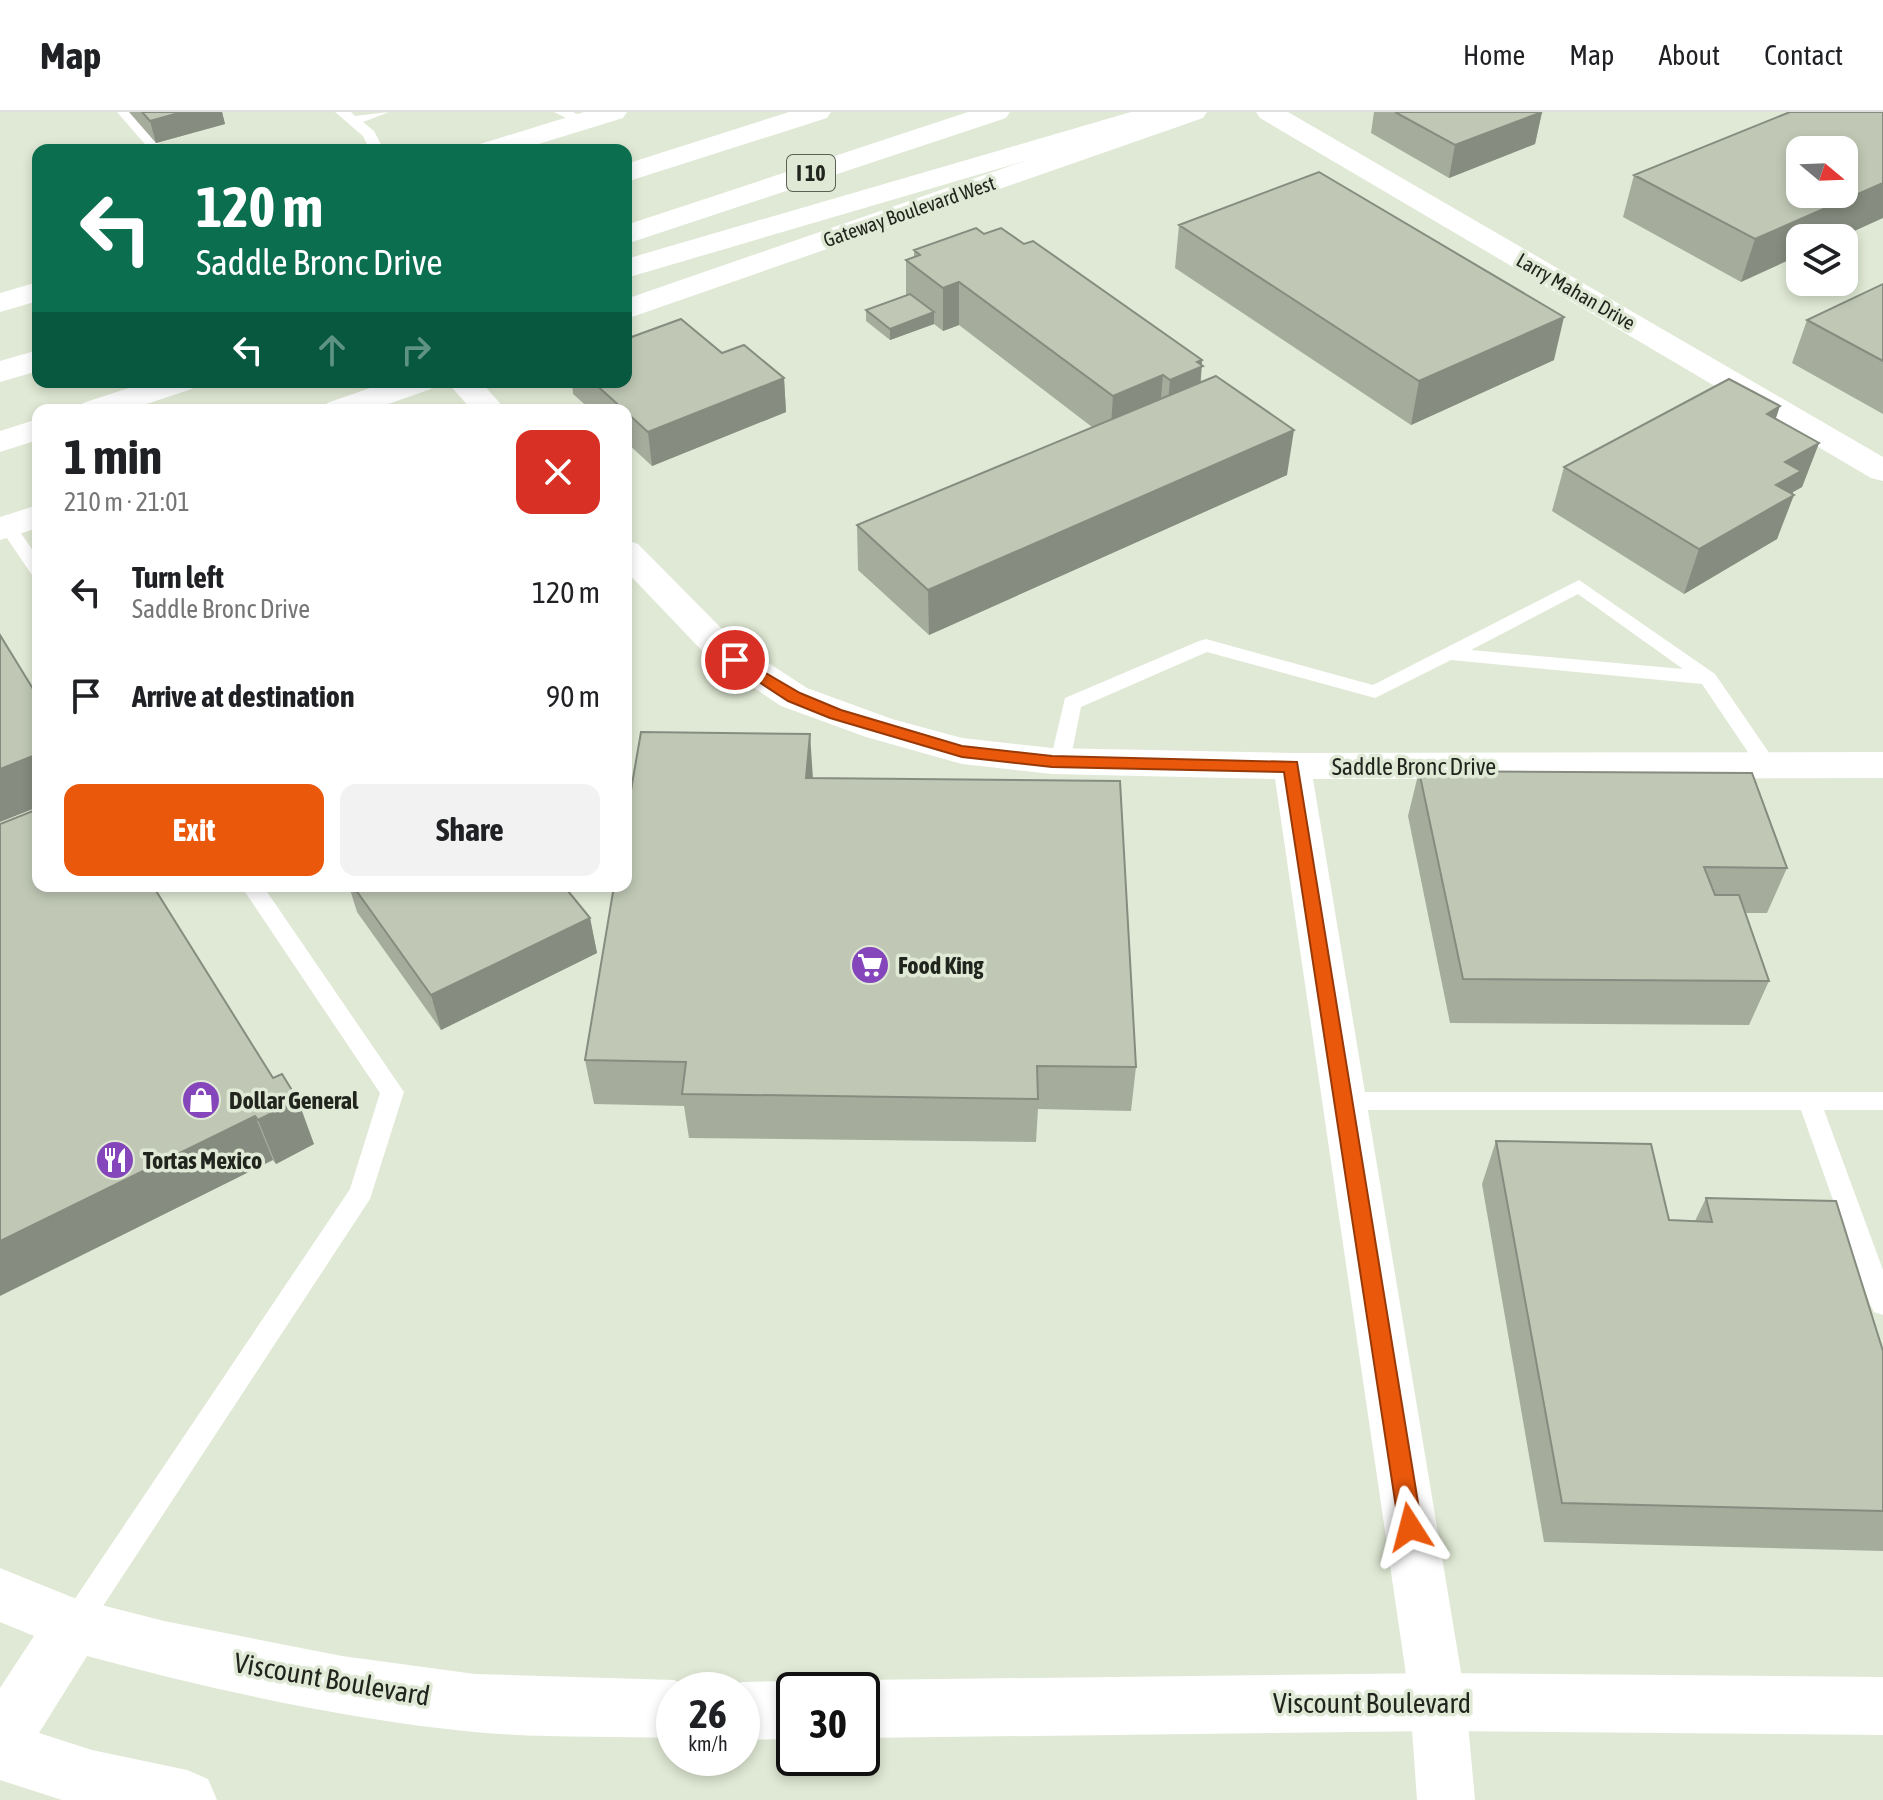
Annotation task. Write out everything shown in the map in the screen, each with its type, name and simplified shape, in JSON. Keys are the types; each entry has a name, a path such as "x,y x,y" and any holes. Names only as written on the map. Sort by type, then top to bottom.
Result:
{"main road":[{"path":"505,144 572,117 613,112"},
{"path":"632,148 741,112"},
{"name":"I 10","path":"632,171 817,112"},
{"name":"I 10","path":"632,233 996,112"},
{"path":"632,267 1161,112"},
{"name":"Gateway Boulevard West","path":"632,308 1193,112"},
{"path":"0,303 32,293"},
{"path":"0,372 32,362"},
{"path":"115,404 162,388"},
{"path":"116,404 176,388"},
{"path":"356,404 402,388"},
{"path":"0,442 32,431"},
{"name":"Viscount Boulevard","path":"0,1595 74,1625 164,1649 342,1684 475,1703 656,1708"},
{"path":"0,1741 74,1625"},
{"name":"Viscount Boulevard","path":"880,1709 1438,1702 1883,1706"},
{"path":"0,1750 92,1780 187,1800"}],"street":[{"name":"Larry Mahan Drive","path":"1269,112 1883,471"},
{"path":"469,388 484,404"},
{"name":"Saddle Bronc Drive","path":"632,557 720,648 794,697 879,728 962,751 1060,762 1292,766 1883,765"},
{"path":"1292,766 1438,1702 1446,1800"}],"lane":[{"path":"124,112 153,144"},
{"path":"347,116 382,112"},
{"path":"347,116 369,134 374,144"},
{"path":"15,524 32,559"},
{"path":"1060,762 1072,703 1206,645 1375,692 1579,586 1708,678 1767,765"},
{"path":"1451,654 1708,678"},
{"path":"74,1625 361,1192 392,1092 256,892"},
{"path":"1344,1101 1883,1101"},
{"path":"1809,1101 1883,1304"}],"building":[{"path":"142,112 182,112 150,121"},
{"path":"1395,112 1542,112 1455,145"},
{"path":"1790,112 1883,112 1883,183 1858,194 1858,136 1786,136 1786,208 1826,208 1755,239 1634,175"},
{"path":"1319,172 1564,317 1419,381 1179,225"},
{"path":"976,228 984,234 1001,228 1024,244 1033,241 1202,360 1197,362 1203,366 1170,380 1163,375 1113,396 959,282 943,288 906,260 920,255 914,250"},
{"path":"1883,284 1883,361 1807,320"},
{"path":"910,294 934,312 890,329 866,310"},
{"path":"681,319 722,353 744,345 784,378 648,432 632,417 632,404 617,404 600,388 632,388 632,337"},
{"path":"1216,376 1294,430 928,590 857,525"},
{"path":"1729,379 1780,406 1767,414 1819,443 1785,462 1801,471 1776,485 1794,495 1699,549 1564,467"},
{"path":"0,635 32,687 32,756 0,769"},
{"name":"Food King","path":"641,732 810,734 806,778 1120,781 1136,1067 1037,1066 1038,1099 682,1094 686,1062 585,1060 613,892 632,892 632,784"},
{"path":"1419,771 1752,773 1787,868 1704,867 1715,895 1739,895 1769,981 1463,979"},
{"path":"32,811 32,892 157,892 273,1078 282,1074 298,1100 258,1120 255,1116 0,1241 0,824"},
{"path":"357,892 569,892 590,918 431,995"},
{"path":"1496,1141 1651,1144 1669,1220 1712,1222 1706,1198 1836,1201 1883,1351 1883,1511 1562,1503"}],"place":[{"name":"Food King","path":"870,965"},
{"name":"Dollar General","path":"201,1100"},
{"name":"Tortas Mexico","path":"115,1160"}],"route":[{"path":"735,660 794,697 836,714 962,751 1052,761 1292,766 1410,1527"}]}
